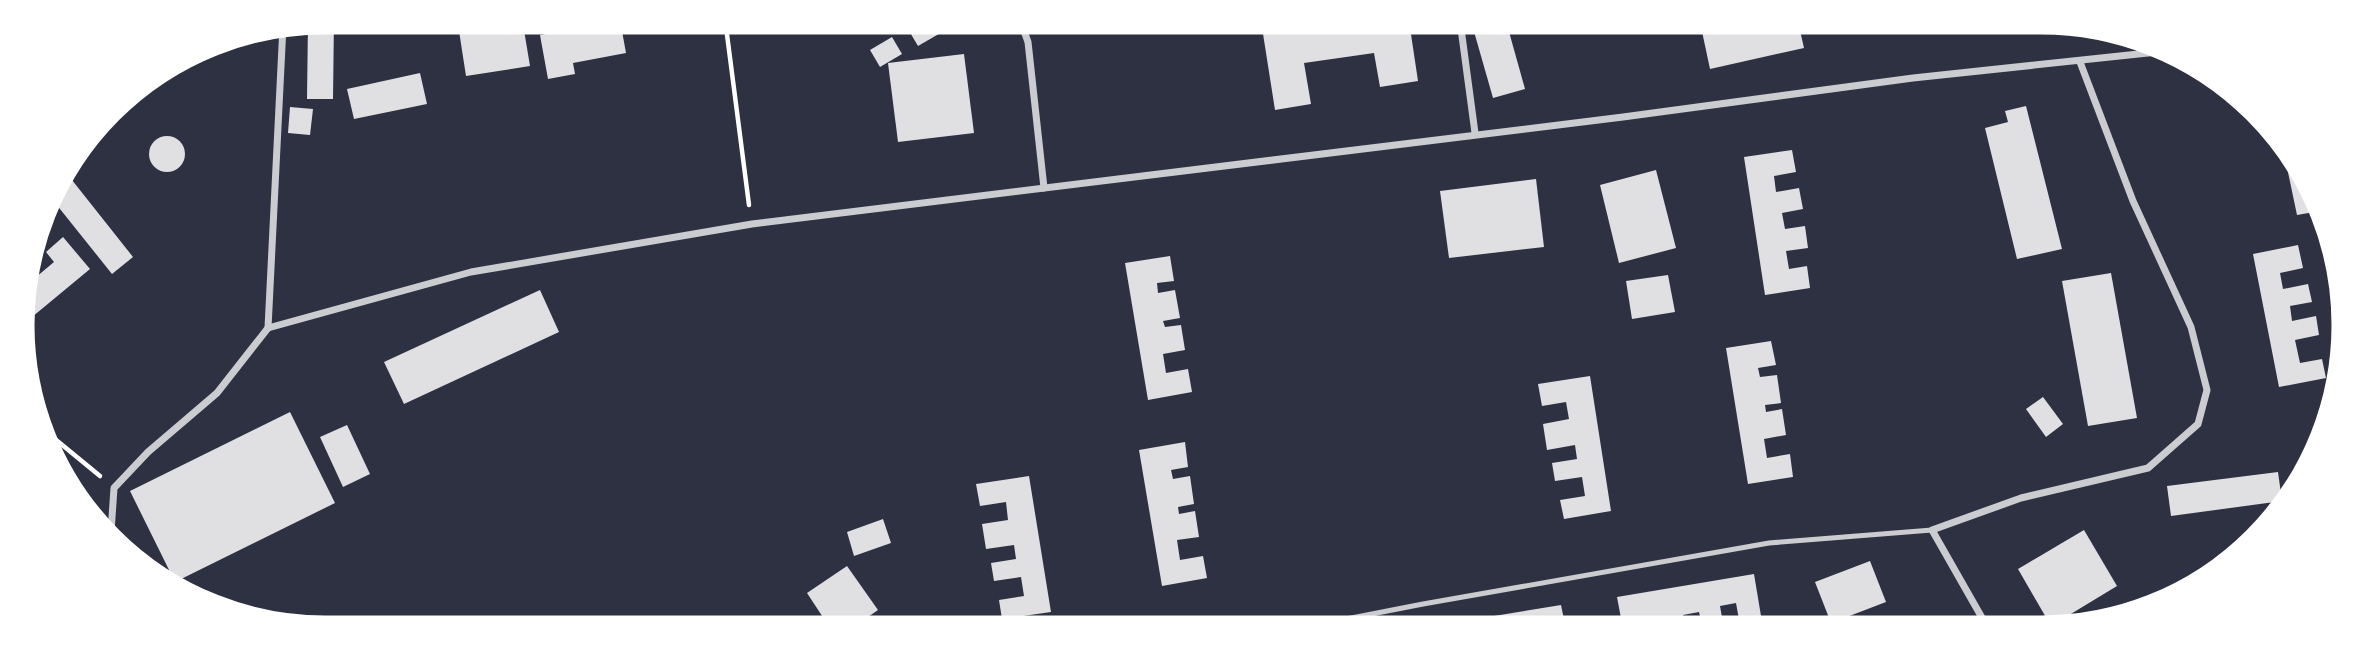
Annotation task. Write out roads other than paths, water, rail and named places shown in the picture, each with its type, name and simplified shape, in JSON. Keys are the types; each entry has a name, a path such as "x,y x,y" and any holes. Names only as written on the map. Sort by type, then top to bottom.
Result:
{"street":[{"path":"1024,30 1028,42 1044,188"},
{"path":"1461,30 1475,134"},
{"path":"108,525 114,488 148,452 217,393 268,328 283,33"},
{"path":"268,328 471,272 751,224 1623,117 1913,78 2155,53"},
{"path":"1983,620 1932,530 2021,498 2148,468 2198,424 2207,390 2191,327 2133,201 2080,62"}],"lane":[{"path":"1340,620 1769,543 1932,530"}]}
